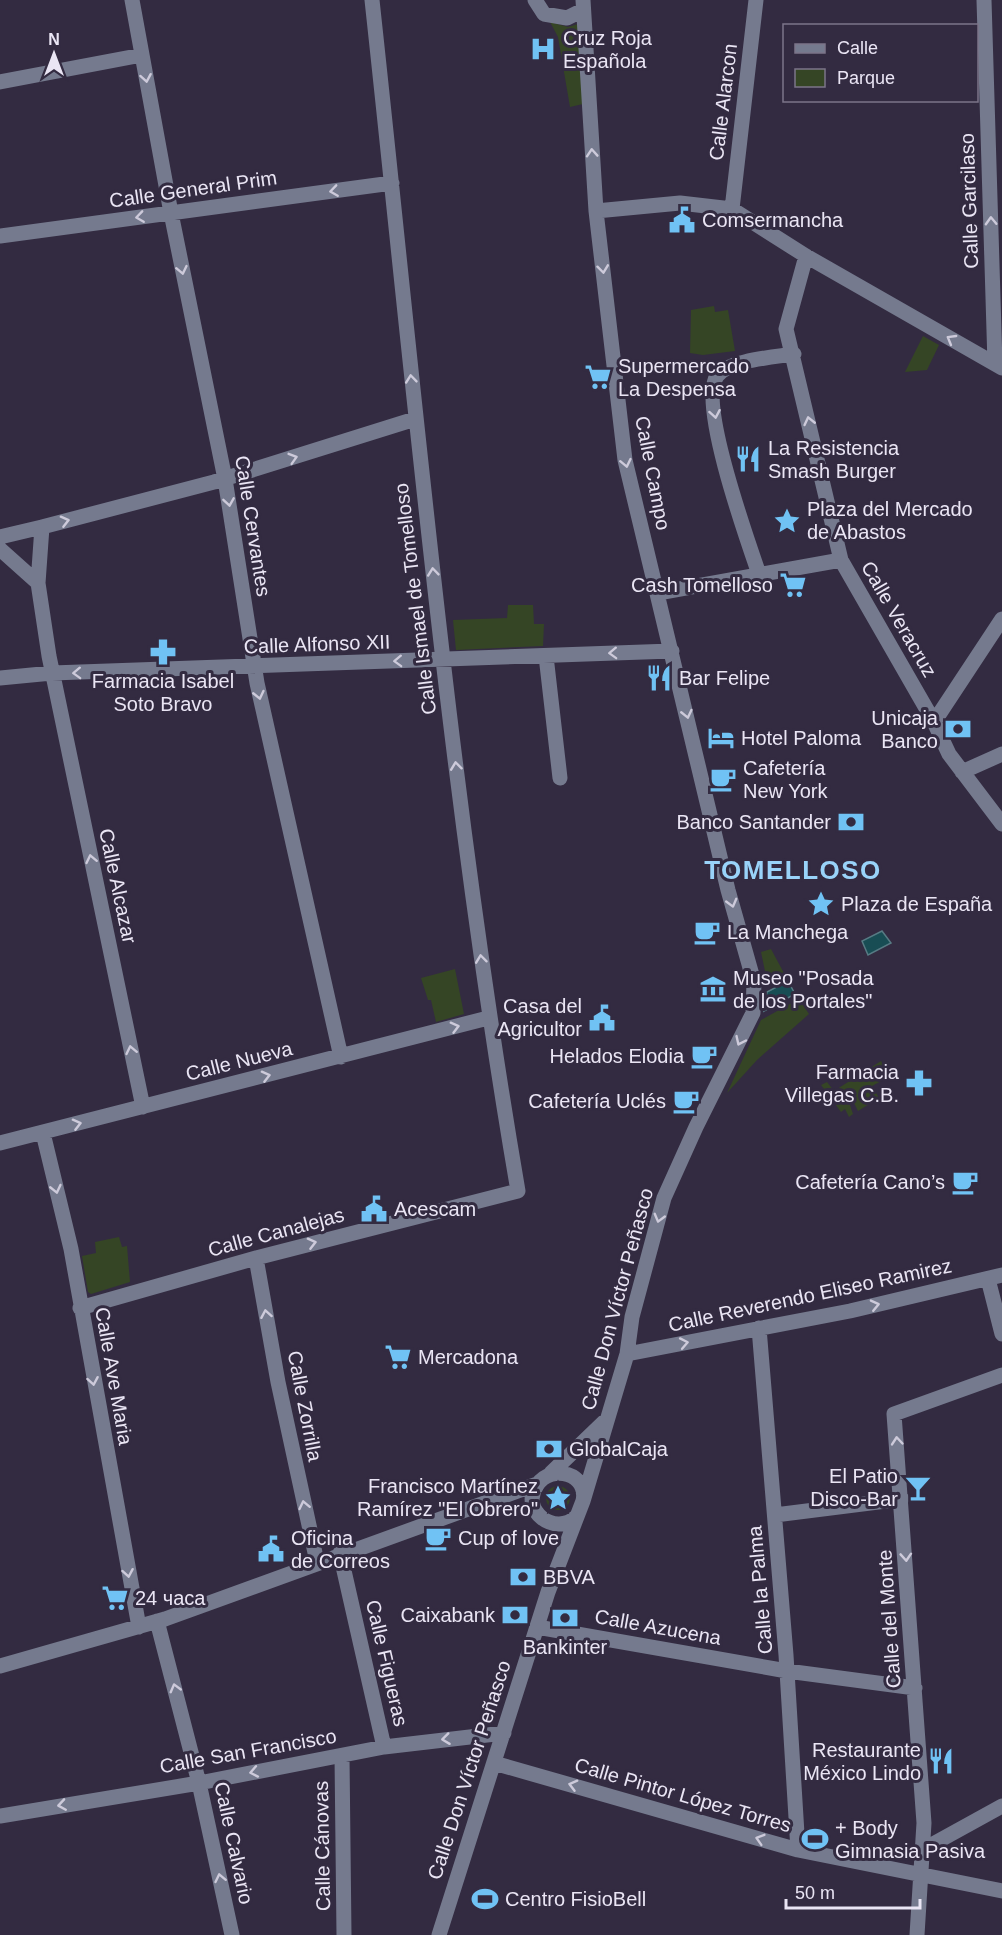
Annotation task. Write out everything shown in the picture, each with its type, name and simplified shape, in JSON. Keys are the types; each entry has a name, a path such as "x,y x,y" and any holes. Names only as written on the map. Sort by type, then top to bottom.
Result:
{"street":[{"name":"Calle Cervantes","path":"132,0 171,213 225,479 255,667 341,1057"},
{"name":"Calle Ismael de Tomelloso","path":"372,0 442,660 488,1018 518,1191"},
{"path":"535,0 544,14 567,18 583,5"},
{"name":"Calle Alarcon","path":"732,209 756,0"},
{"name":"Calle Garcilaso","path":"984,0 999,366"},
{"name":"Calle Campo","path":"583,5 596,211 625,460 743,945"},
{"path":"0,82 142,55"},
{"name":"Calle General Prim","path":"0,236 392,183"},
{"path":"596,211 680,203 732,209 806,256 999,366"},
{"path":"806,256 786,329 794,354 841,560"},
{"path":"759,574 732,492 713,408 713,383 717,376 730,366 794,354"},
{"path":"0,537 225,479 415,419"},
{"name":"Calle Alcazar","path":"42,527 38,583 52,673 143,1107"},
{"path":"0,549 38,583"},
{"name":"Calle Veracruz","path":"658,593 841,560 934,722 949,754 1002,824"},
{"path":"934,722 1002,619"},
{"name":"Calle Alfonso XII","path":"0,678 52,673 672,651"},
{"path":"546,656 560,778"},
{"path":"962,772 1002,754"},
{"name":"Calle Don Víctor Peñasco","path":"583,1501 627,1354 632,1317 664,1198 696,1127 753,1013 754,982 743,945"},
{"name":"Calle Nueva","path":"0,1143 488,1018"},
{"name":"Calle Ave Maria","path":"43,1132 71,1249 140,1627"},
{"name":"Calle Canalejas","path":"80,1308 256,1258 518,1191"},
{"name":"Calle Zorrilla","path":"256,1258 278,1382 317,1562"},
{"path":"995,1277 1002,1334"},
{"name":"Calle Reverendo Eliseo Ramirez","path":"627,1354 850,1311 995,1277"},
{"name":"Calle la Palma","path":"759,1328 787,1671 798,1850"},
{"name":"Calle del Monte","path":"917,1935 924,1849 902,1499 894,1414 1002,1375"},
{"path":"0,1666 140,1627 340,1553 537,1484 607,1420"},
{"path":"537,1484 532,1501 539,1516 554,1524 571,1522 576,1517 585,1493 576,1479 561,1472 551,1473"},
{"path":"775,1515 902,1499"},
{"name":"Calle Don Víctor Peñasco","path":"439,1935 537,1627 576,1517"},
{"name":"Calle Figueras","path":"340,1553 384,1747"},
{"name":"Calle Calvario","path":"156,1621 199,1783 232,1935"},
{"name":"Calle Azucena","path":"537,1627 787,1671 915,1688"},
{"name":"Calle San Francisco","path":"0,1815 199,1783 384,1747 504,1732"},
{"name":"Calle Cánovas","path":"342,1756 344,1935"},
{"name":"Calle Pintor López Torres","path":"494,1763 798,1850 922,1873 1002,1891"},
{"path":"924,1849 1002,1806"}],"green space":[{"path":"550,22 568,27 578,24 583,104 570,107 558,37"},
{"path":"714,306 715,312 728,310 735,351 703,355 690,353 691,310"},
{"path":"923,336 939,345 927,370 905,372"},
{"path":"508,605 533,605 534,624 544,624 543,646 456,650 453,620 507,618"},
{"path":"771,949 785,975 768,986 761,952"},
{"path":"455,969 464,1014 436,1022 431,1000 428,1000 421,978"},
{"path":"799,999 809,1014 757,1060 727,1093 761,1020"},
{"path":"881,1061 889,1077 872,1086 879,1098 858,1111 854,1103 850,1105 853,1114 849,1117 845,1109 841,1112 821,1085 827,1082 834,1091"},
{"path":"119,1237 122,1247 127,1246 130,1282 91,1294 88,1292 82,1256 96,1253 95,1242"},
{"path":"558,1486 567,1489 570,1498 567,1507 558,1510 549,1507 546,1498 549,1489"}],"shaded area":[{"path":"882,931 891,943 868,955 862,941"},
{"path":"788,981 795,994 764,1011 767,992"}],"place":[{"name":"Cruz Roja Española","path":"543,49"},
{"name":"Comsermancha","path":"682,220"},
{"name":"Supermercado La Despensa","path":"598,377"},
{"name":"La Resistencia Smash Burger","path":"748,459"},
{"name":"Plaza del Mercado de Abastos","path":"787,521"},
{"name":"Cash Tomelloso","path":"793,585"},
{"name":"Farmacia Isabel Soto Bravo","path":"163,652"},
{"name":"Bar Felipe","path":"659,678"},
{"name":"Unicaja Banco","path":"958,729"},
{"name":"Hotel Paloma","path":"721,738"},
{"name":"Cafetería New York","path":"723,779"},
{"name":"Banco Santander","path":"851,822"},
{"name":"Plaza de España","path":"821,904"},
{"name":"La Manchega","path":"707,932"},
{"name":"Museo \"Posada de los Portales\"","path":"713,989"},
{"name":"Casa del Agricultor","path":"602,1018"},
{"name":"Helados Elodia","path":"704,1056"},
{"name":"Farmacia Villegas C.B.","path":"919,1083"},
{"name":"Cafetería Uclés","path":"686,1101"},
{"name":"Cafetería Cano’s","path":"965,1182"},
{"name":"Acescam","path":"374,1209"},
{"name":"Mercadona","path":"398,1357"},
{"name":"GlobalCaja","path":"549,1449"},
{"name":"El Patio Disco-Bar","path":"918,1488"},
{"name":"Francisco Martínez Ramírez \"El Obrero\"","path":"558,1498"},
{"name":"Cup of love","path":"438,1538"},
{"name":"Oficina de Correos","path":"271,1549"},
{"name":"BBVA","path":"523,1577"},
{"name":"24 часа","path":"115,1598"},
{"name":"Caixabank","path":"515,1615"},
{"name":"Bankinter","path":"565,1618"},
{"name":"Restaurante México Lindo","path":"941,1761"},
{"name":"+ Body Gimnasia Pasiva","path":"815,1839"},
{"name":"Centro FisioBell","path":"485,1899"}],"district":[{"name":"TOMELLOSO","path":"793,870"}]}
